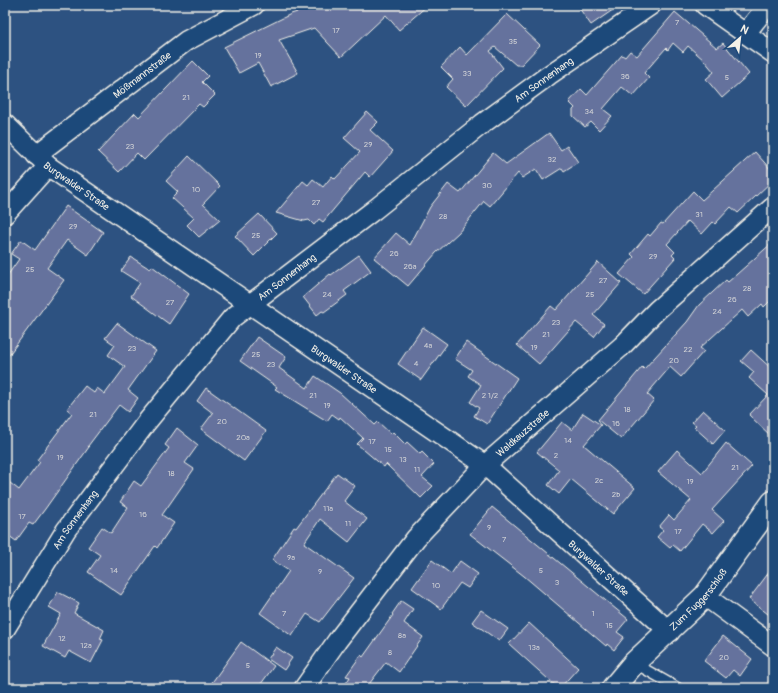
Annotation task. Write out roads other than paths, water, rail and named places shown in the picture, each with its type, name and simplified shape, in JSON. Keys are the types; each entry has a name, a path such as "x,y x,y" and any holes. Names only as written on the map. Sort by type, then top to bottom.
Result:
{"street":[{"name":"Mößmannstraße","path":"5,214 42,160 186,41 254,5"},
{"name":"Am Sonnenhang","path":"5,629 66,530 146,423 232,318 374,210 482,124 549,75 651,5"},
{"path":"705,5 773,53"},
{"path":"745,34 768,5"},
{"name":"Burgwalder Straße","path":"5,124 42,160 485,465 670,632"},
{"name":"Waldkauzstraße","path":"304,688 350,624 416,538 485,465 622,346 657,310 773,207"},
{"name":"Zum Fuggerschloß","path":"613,688 634,664 670,632 706,596 773,502"},
{"path":"706,596 773,646"}],"lane":[{"path":"634,664 678,688"}]}
